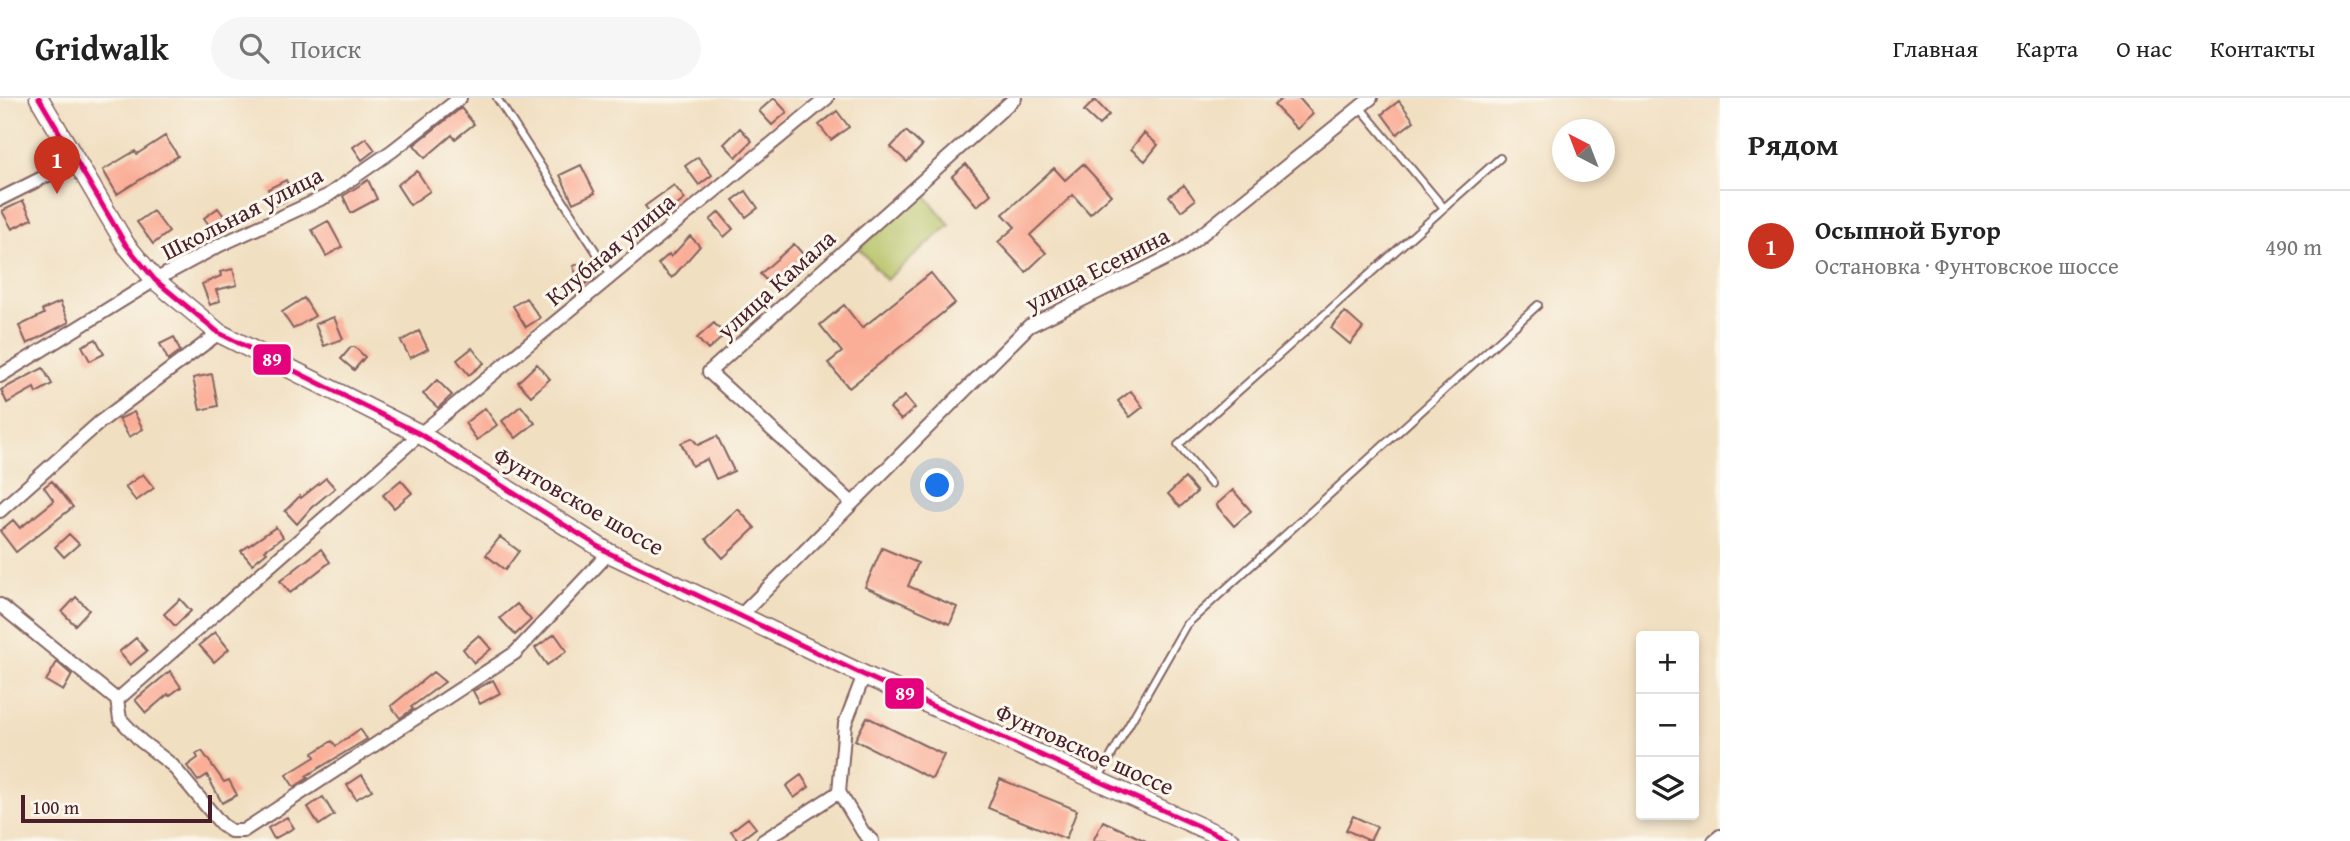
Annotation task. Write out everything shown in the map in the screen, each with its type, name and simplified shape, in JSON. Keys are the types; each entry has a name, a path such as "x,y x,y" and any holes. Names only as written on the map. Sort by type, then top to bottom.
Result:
{"street":[{"name":"Фунтовское шоссе","path":"39,98 126,244 155,280 219,333 420,434 610,552 864,675 1231,841"},
{"name":"Школьная улица","path":"0,376 155,280 220,245 327,196 393,151 460,98"},
{"name":"Клубная улица","path":"117,700 420,434 827,98"},
{"name":"улица Камала","path":"852,503 709,372 1015,98"},
{"name":"улица Есенина","path":"741,615 1029,326 1181,251 1371,98"},
{"path":"0,199 76,161"},
{"path":"0,511 100,422 219,333"},
{"path":"0,606 117,700 120,719 141,741 172,765 222,825 231,831 243,831 515,653 610,552"},
{"path":"864,675 845,724 839,792 863,832 872,841"},
{"path":"763,841 839,792"},
{"path":"1714,841 1720,836"}],"lane":[{"path":"497,98 611,275"},
{"path":"1360,107 1444,208"},
{"path":"1211,484 1178,445 1500,158"},
{"path":"1097,781 1186,625 1538,305"}],"green space":[{"path":"923,193 950,225 886,280 859,248"}],"building":[{"path":"774,98 787,112 772,125 759,111"},
{"path":"1283,98 1299,98 1313,114 1297,129 1274,105"},
{"path":"1095,100 1109,115 1099,125 1084,111"},
{"path":"1399,101 1414,121 1397,134 1382,114"},
{"path":"461,108 474,124 455,139 452,135 425,158 414,145"},
{"path":"837,111 849,127 831,140 819,125"},
{"path":"740,128 752,141 736,157 724,144"},
{"path":"906,131 922,146 907,162 891,147"},
{"path":"1144,133 1158,145 1145,161 1131,149"},
{"path":"165,136 178,156 117,194 103,170 135,151 137,154"},
{"path":"366,138 375,150 362,160 353,147"},
{"path":"698,157 712,175 699,185 685,166"},
{"path":"966,164 991,194 977,206 952,176"},
{"path":"1083,164 1111,195 1090,214 1073,195 1030,235 1046,253 1026,272 998,242 1015,227 1003,214 1054,168 1065,180"},
{"path":"581,165 595,193 573,203 560,175"},
{"path":"417,171 430,191 410,205 397,185"},
{"path":"286,180 294,197 275,206 268,189"},
{"path":"368,180 377,199 351,213 343,196"},
{"path":"674,185 685,199 656,221 645,206"},
{"path":"1184,185 1195,200 1181,211 1169,196"},
{"path":"746,191 758,208 746,217 733,200"},
{"path":"23,201 32,219 12,229 2,211"},
{"path":"218,208 229,223 215,233 204,218"},
{"path":"153,211 169,232 153,244 137,222"},
{"path":"719,212 733,229 724,237 710,220"},
{"path":"328,221 342,247 326,256 312,230"},
{"path":"690,236 700,246 672,278 658,264 669,254 671,257"},
{"path":"794,244 810,262 778,292 760,274"},
{"path":"587,261 594,279 581,286 573,266"},
{"path":"233,269 237,285 216,290 220,301 210,305 202,284 221,276 220,272"},
{"path":"931,273 955,303 849,388 828,363 842,352 820,325 844,305 862,328"},
{"path":"304,298 315,316 293,329 282,312"},
{"path":"526,298 540,318 526,327 513,306"},
{"path":"60,302 69,322 27,344 19,326 44,314 42,310"},
{"path":"1345,312 1363,328 1350,344 1331,328"},
{"path":"334,317 343,339 324,346 315,324"},
{"path":"714,323 725,335 708,350 697,338"},
{"path":"419,331 428,349 410,358 401,341"},
{"path":"174,337 180,351 168,360 160,344"},
{"path":"96,339 104,354 90,361 82,346"},
{"path":"351,347 355,347 365,357 354,370 341,359"},
{"path":"472,348 484,363 469,375 457,360"},
{"path":"537,364 550,379 531,396 518,382"},
{"path":"43,368 52,384 36,393 34,388 7,403 1,390"},
{"path":"212,374 218,406 200,410 193,378"},
{"path":"437,380 452,395 438,408 423,394"},
{"path":"1131,391 1143,407 1130,417 1118,401"},
{"path":"905,396 915,408 901,420 890,408"},
{"path":"521,406 535,423 516,438 502,421"},
{"path":"485,408 497,425 477,440 465,423"},
{"path":"134,412 143,429 129,437 119,419"},
{"path":"717,436 734,471 716,479 707,459 692,466 681,443 692,438 698,445"},
{"path":"143,474 154,488 136,501 125,487"},
{"path":"326,478 335,488 297,524 285,511 300,496 301,498"},
{"path":"1185,478 1197,492 1180,507 1168,494"},
{"path":"401,480 412,493 394,508 383,495"},
{"path":"52,481 73,507 16,552 0,531 13,520 20,528 54,501 44,487"},
{"path":"1233,490 1251,511 1234,526 1216,505"},
{"path":"738,509 755,528 723,558 706,539"},
{"path":"276,527 283,537 252,564 241,551"},
{"path":"69,534 79,544 64,557 55,547"},
{"path":"500,537 519,551 505,570 486,555"},
{"path":"882,548 918,563 908,586 957,607 950,624 865,587"},
{"path":"321,549 330,562 290,593 280,581"},
{"path":"76,597 89,610 75,625 62,612"},
{"path":"180,599 191,611 175,626 164,614"},
{"path":"517,604 531,620 515,635 500,618"},
{"path":"215,632 229,649 214,662 199,645"},
{"path":"555,634 567,651 547,665 535,648"},
{"path":"479,635 491,649 474,663 463,649"},
{"path":"136,638 147,651 130,665 119,652"},
{"path":"57,662 72,675 63,691 46,681"},
{"path":"170,671 181,687 169,696 168,694 146,713 135,700"},
{"path":"433,672 445,682 400,718 391,706"},
{"path":"493,680 500,693 480,704 473,691"},
{"path":"867,717 944,755 932,779 855,740"},
{"path":"360,729 367,739 306,776 308,778 294,787 286,775 315,757 313,753 332,741 336,746"},
{"path":"202,751 224,782 229,780 237,795 222,803 207,775 198,781 187,766 198,758 196,754"},
{"path":"362,775 372,790 356,799 347,785"},
{"path":"801,775 809,787 794,798 786,786"},
{"path":"1000,779 1077,810 1066,839 988,808"},
{"path":"323,797 334,815 319,825 308,807"},
{"path":"1353,816 1377,827 1370,841 1346,830"},
{"path":"287,817 294,828 274,839 268,828"},
{"path":"748,818 756,828 739,841 731,831"},
{"path":"1103,821 1146,841 1093,841"}],"transit line":[{"name":"89","path":"39,98 126,245 155,280 219,333 420,434 609,553 864,675 1231,841"}],"place":[{"name":"Осыпной Бугор","path":"57,194"}]}
